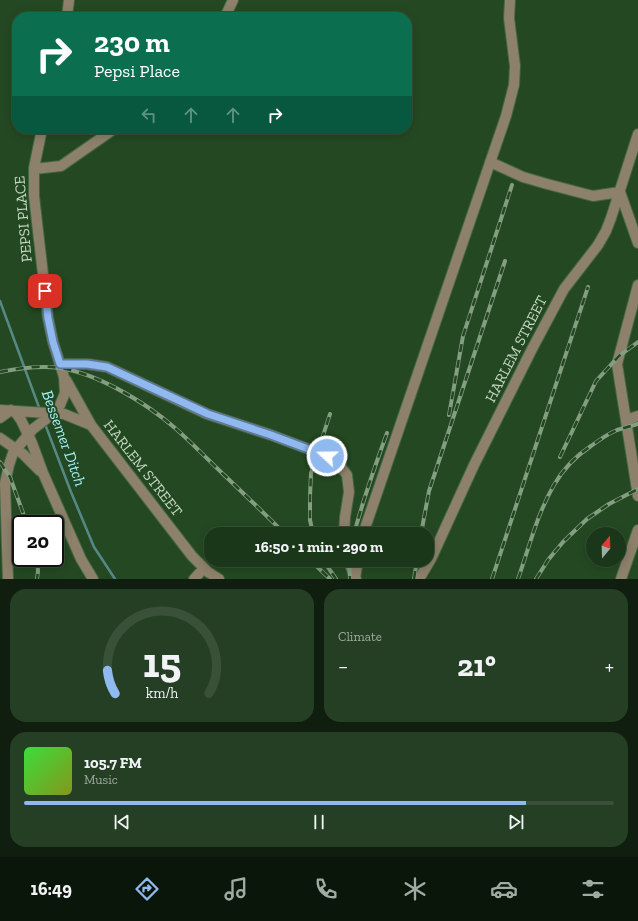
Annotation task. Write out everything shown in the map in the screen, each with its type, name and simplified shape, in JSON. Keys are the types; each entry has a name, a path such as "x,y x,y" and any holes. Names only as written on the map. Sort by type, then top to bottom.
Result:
{"lane":[{"path":"68,12 69,0"},
{"path":"227,12 233,0"},
{"path":"364,527 506,116 514,85 515,66 509,18 510,0"},
{"name":"PEPSI PLACE","path":"41,134 34,169 34,196 48,318 53,342 64,377"},
{"path":"34,169 61,166 107,134"},
{"name":"HARLEM STREET","path":"419,579 431,560 474,465 564,289 598,245 606,231 638,134"},
{"path":"490,162 547,184 593,196 620,192 638,243"},
{"path":"637,288 638,303"},
{"path":"637,288 617,364 638,496"},
{"path":"60,364 87,364 107,367 208,414 327,456 338,463 347,475 349,492 344,527"},
{"path":"8,579 6,483 9,465 13,453 28,434 54,414 60,405 65,393 64,377"},
{"path":"64,377 91,425"},
{"name":"HARLEM STREET","path":"0,410 64,414 91,425 192,556 204,568 219,579"},
{"path":"0,418 11,410 16,413 21,420 81,559 93,579"},
{"path":"626,420 638,416"},
{"path":"0,438 23,454 43,473"},
{"path":"0,490 6,517"},
{"path":"621,579 638,530"},
{"path":"351,567 356,578"},
{"path":"356,578 357,567"},
{"path":"194,579 204,568"}],"waterway":[{"name":"Bessemer Ditch","path":"0,301 40,410"},
{"name":"Bessemer Ditch","path":"45,424 94,547 115,579"}],"railway":[{"path":"449,415 463,336 512,185"},
{"path":"422,527 429,491 505,261"},
{"path":"492,579 588,287"},
{"path":"560,457 596,381 619,356 638,342"},
{"path":"0,372 30,367 60,368 90,376 121,391 150,409 175,428 278,527"},
{"path":"312,527 310,520 311,473 330,414"},
{"path":"518,579 543,508 561,474 585,450 600,439 617,430 638,424"},
{"path":"356,527 387,433"},
{"path":"0,462 10,477 24,515"},
{"path":"536,579 548,560 563,542 587,519 609,504 638,489"},
{"path":"37,579 38,567"},
{"path":"317,567 330,579"},
{"path":"328,567 336,579"},
{"path":"349,567 350,579"},
{"path":"414,579 416,567"}],"route":[{"path":"45,291 48,318 53,342 60,364 87,364 107,367 208,414 327,456"}]}
